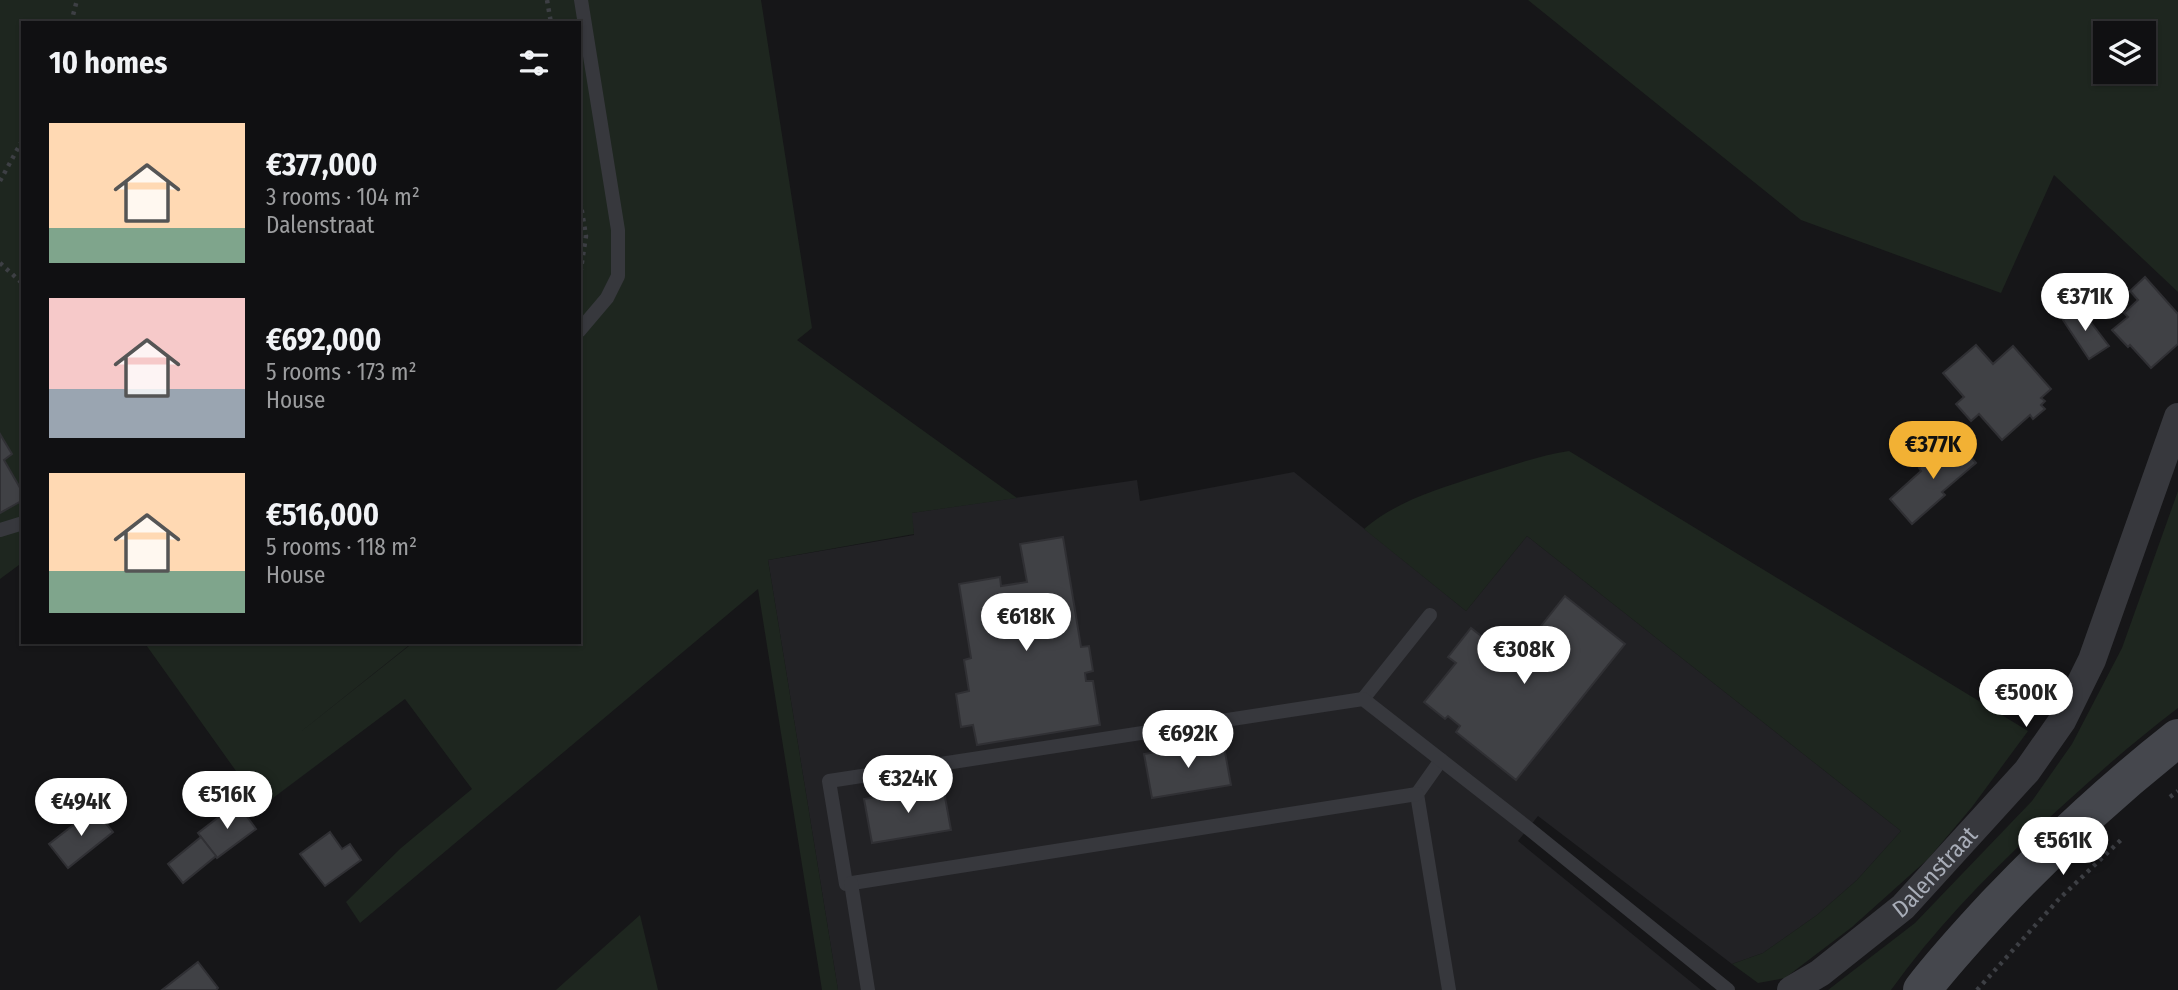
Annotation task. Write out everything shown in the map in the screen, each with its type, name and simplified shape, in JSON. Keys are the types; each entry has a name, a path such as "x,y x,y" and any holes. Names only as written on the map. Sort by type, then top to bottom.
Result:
{"main road":[{"path":"1922,990 1942,962 2046,852 2123,781 2178,738"}],"street":[{"name":"Dalenstraat","path":"1791,990 1820,973 1903,907 2027,771 2062,721 2092,660 2178,417"}],"lane":[{"path":"581,0 618,230 618,275 607,298 581,329"},
{"path":"0,530 21,524"},
{"path":"1417,794 846,884 829,781 1363,699 1430,615"},
{"path":"1363,699 1728,990"},
{"path":"1441,760 1417,794 1448,990"},
{"path":"851,883 869,990"}],"path":[{"path":"72,21 77,0"},
{"path":"547,0 551,21"},
{"path":"0,181 21,143"},
{"path":"581,205 586,236 581,269"},
{"path":"0,262 21,282"},
{"path":"2168,799 2178,791"},
{"path":"1977,990 2059,899 2128,833"}],"shaded area":[{"path":"0,0 761,0 812,328 797,340 1017,498 912,513 914,534 768,560 838,990 822,990 758,589 360,923 346,902 401,848 472,789 405,699 249,816 229,788 241,778 145,644 410,644 298,734 411,644 581,644 581,21 21,21 21,563 0,579"},
{"path":"1528,0 2178,0 2178,292 2054,175 2001,293 1801,220"},
{"path":"1569,451 2028,731 1972,807 1928,859 1852,927 1785,978 1758,983 1732,964 1763,953 1817,915 1857,880 1901,831 1527,536 1466,611 1364,529 1391,510 1434,491 1524,462"},
{"path":"1294,472 1466,611 1527,536 1901,831 1857,880 1817,915 1763,953 1732,964 1538,816 1518,841 1701,990 838,990 768,560 914,535 911,513 1137,480 1140,501"},
{"path":"2178,491 2178,708 2097,775 1999,866 1953,913 1891,990 1828,990 1915,923 2032,801 2072,744 2122,648"},
{"path":"640,915 658,990 556,990"}],"building":[{"path":"2145,277 2178,314 2178,344 2151,368 2112,330 2128,317 2124,313 2138,300 2130,291"},
{"path":"2079,307 2109,346 2089,359 2063,320"},
{"path":"1976,345 1993,364 2013,346 2051,389 2041,398 2045,401 2041,405 2045,409 2033,419 2030,415 2002,440 1979,414 1971,421 1956,404 1964,397 1943,373"},
{"path":"0,434 12,454 4,460 21,490 21,501 0,513"},
{"path":"1953,437 1976,463 1942,492 1945,495 1912,524 1890,499"},
{"path":"1063,537 1081,647 1089,646 1093,671 1085,673 1086,681 1093,681 1100,725 977,745 973,725 961,727 956,694 969,691 964,660 971,658 959,584 1000,577 1001,586 1027,582 1020,544"},
{"path":"1565,596 1625,644 1516,780 1456,732 1460,726 1448,716 1445,719 1424,702 1456,663 1448,657 1471,628 1513,661"},
{"path":"1223,741 1231,785 1152,798 1144,754"},
{"path":"943,786 951,830 872,843 864,799"},
{"path":"237,803 256,829 217,858 198,833"},
{"path":"94,809 113,832 68,868 49,844"},
{"path":"330,832 342,849 350,844 361,860 325,886 300,854"},
{"path":"201,837 216,856 183,883 168,864"},
{"path":"198,962 218,988 216,990 162,990"}]}
